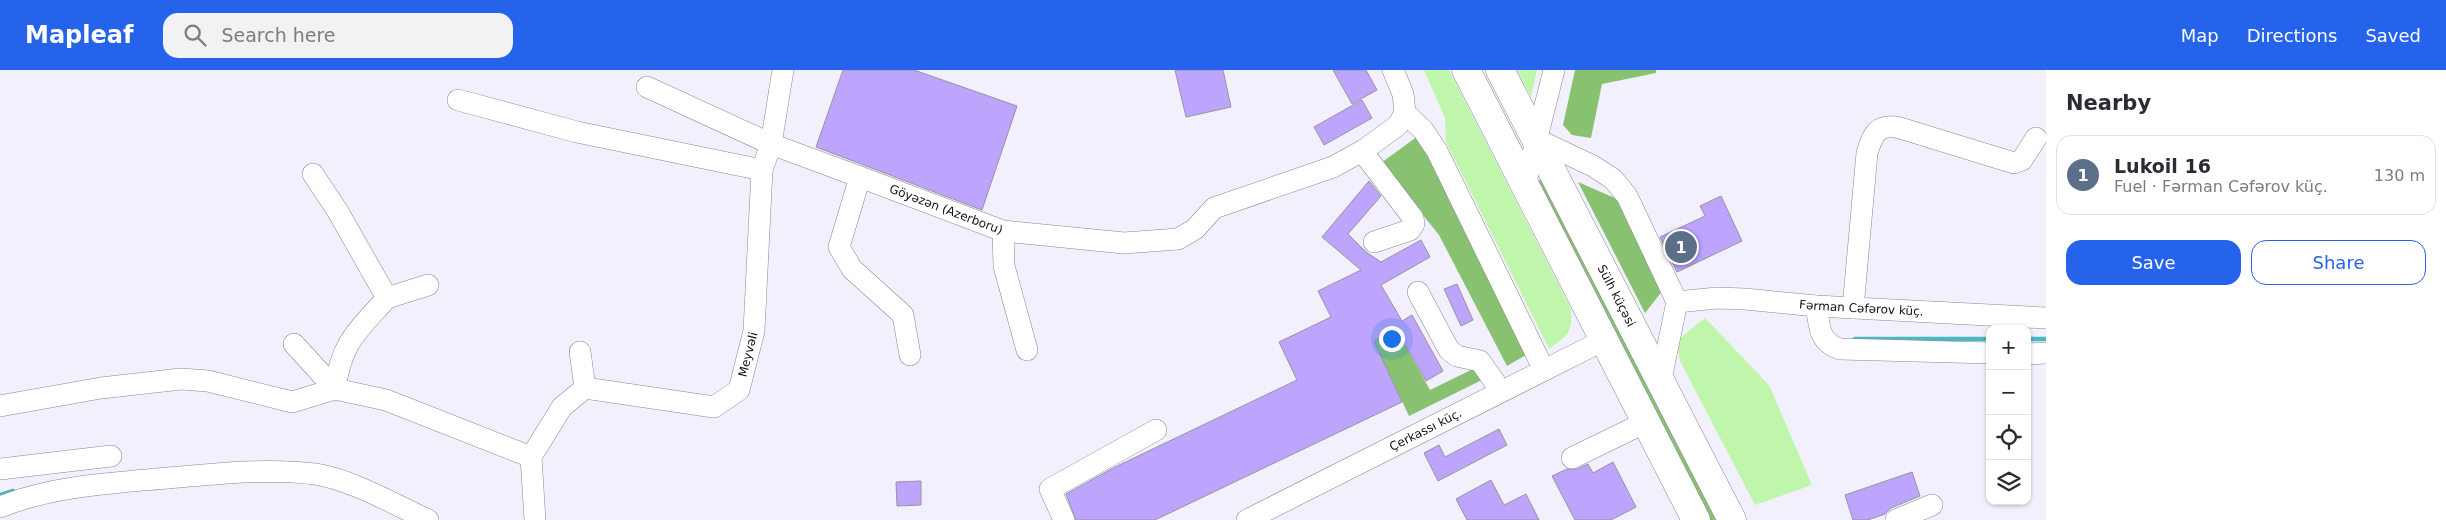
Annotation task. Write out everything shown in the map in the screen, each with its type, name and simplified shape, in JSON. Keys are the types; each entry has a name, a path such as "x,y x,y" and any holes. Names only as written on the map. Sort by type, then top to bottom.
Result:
{"highway":[{"path":"1466,70 1695,520"},
{"name":"Sülh küçəsi","path":"1500,70 1538,140 1732,520"}],"street":[{"name":"Meyvəli","path":"585,388 714,407 739,390 754,331 762,170 771,144 783,70"},
{"path":"1003,231 1124,243 1178,239 1195,229 1214,208 1333,167 1362,151 1398,125 1405,113 1403,94 1393,70"},
{"path":"1525,185 1538,140 1554,70"},
{"name":"Göyəzən (Azerboru)","path":"648,88 771,144 1003,231 1004,266 1027,350"},
{"path":"458,100 577,132 762,170"},
{"path":"1405,113 1423,130 1437,151 1544,370"},
{"path":"1853,308 1867,153 1871,139 1879,129 1888,126 1900,128 2014,163 2022,160 2036,138"},
{"path":"1538,140 1593,166 1613,180 1627,196 1677,302 1661,379"},
{"path":"1362,151 1413,218 1414,224 1410,230 1374,242"},
{"path":"313,174 337,210 387,298"},
{"path":"860,177 839,247 852,269 903,314 910,355"},
{"path":"335,389 339,363 354,334 387,298 428,285"},
{"path":"1418,292 1449,350 1457,356 1480,362 1501,391"},
{"name":"Fərman Cəfərov küç.","path":"1677,302 1717,298 1816,306 2046,318"},
{"path":"1816,306 1823,338 1830,346 1840,349 1986,353"},
{"name":"Çerkassı küç.","path":"1246,520 1604,340"},
{"path":"294,344 335,389"},
{"path":"535,520 531,457 562,407 585,388 580,352"},
{"path":"2031,354 2046,353"},
{"path":"0,406 101,388 181,379 208,381 292,402 335,389 386,400 531,457"},
{"path":"1572,458 1646,422"},
{"path":"1064,520 1050,489 1156,430"},
{"path":"0,469 111,456"},
{"path":"0,507 52,492 116,483 239,472 317,474 363,489 428,520"},
{"path":"1896,520 1932,505"}],"green space":[{"path":"1424,70 1449,70 1571,309 1571,324 1568,333 1549,349 1446,142 1445,118"},
{"path":"1517,70 1537,70 1531,97"},
{"path":"1575,70 1656,70 1656,73 1602,84 1591,138 1572,135 1563,125"},
{"path":"1418,136 1526,355 1507,366 1439,235 1381,163"},
{"path":"1545,178 1719,520 1708,520 1536,182"},
{"path":"1578,182 1617,199 1663,290 1645,313"},
{"path":"1344,278 1396,329 1430,390 1477,367 1484,379 1409,416"},
{"path":"1705,318 1769,385 1812,485 1755,505 1680,361 1678,351 1680,338"}],"building":[{"path":"843,70 914,70 1017,106 982,210 816,147"},
{"path":"1175,70 1223,70 1231,107 1186,117"},
{"path":"1333,70 1366,70 1377,90 1352,104"},
{"path":"1362,100 1372,118 1324,145 1314,127"},
{"path":"1369,181 1381,196 1348,234 1366,252 1381,262 1421,240 1430,257 1381,285 1402,321 1412,315 1443,371 1426,381 1396,329 1374,341 1402,402 1155,520 1076,520 1066,494 1113,468 1297,380 1279,342 1331,317 1318,291 1361,270 1322,237"},
{"path":"1721,196 1742,241 1677,272 1660,237 1705,216 1700,206"},
{"path":"1457,284 1473,320 1461,326 1444,289"},
{"path":"1499,429 1507,445 1438,481 1424,453 1439,445 1445,457"},
{"path":"1613,462 1636,507 1611,520 1575,520 1552,476 1567,469 1577,469 1588,464 1593,473"},
{"path":"1912,472 1920,496 1891,508 1885,514 1868,520 1853,520 1845,495"},
{"path":"1491,480 1504,505 1526,494 1539,520 1467,520 1456,499"},
{"path":"921,481 921,505 897,506 896,482"}],"waterway":[{"path":"1855,339 1986,339"},
{"path":"2031,339 2046,339"},
{"path":"0,495 13,491"}],"place":[{"name":"Lukoil 16","path":"1681,247"}]}
